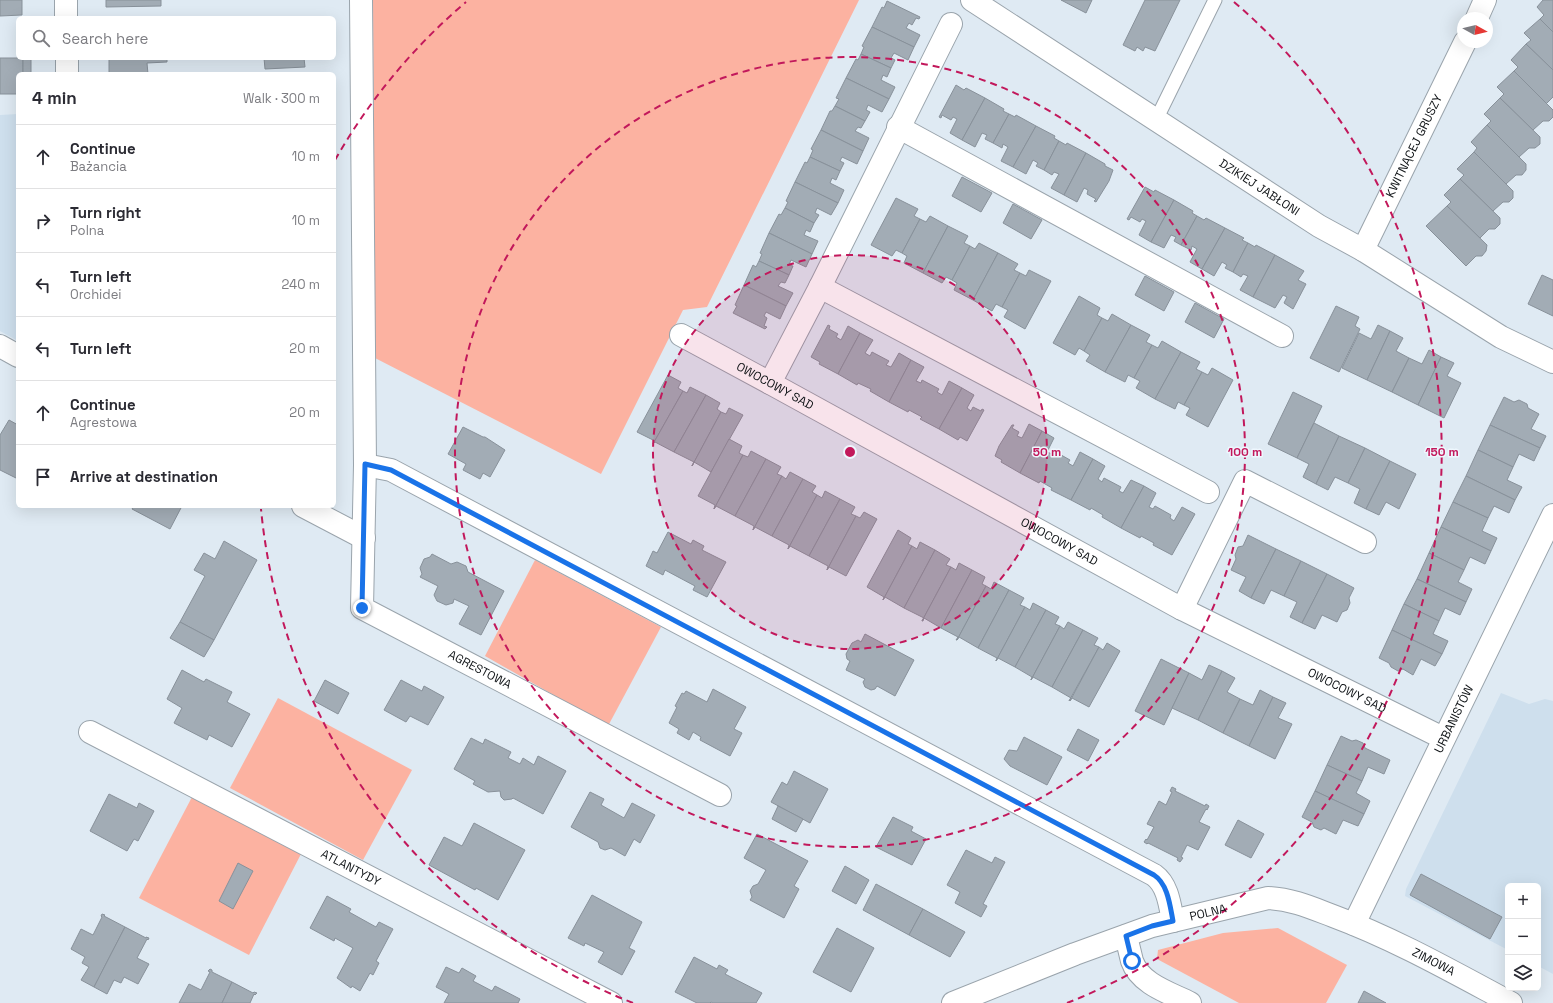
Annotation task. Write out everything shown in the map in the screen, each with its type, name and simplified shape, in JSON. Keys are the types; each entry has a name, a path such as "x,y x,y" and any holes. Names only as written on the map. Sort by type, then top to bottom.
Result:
{"street":[{"path":"66,0 66,16"},
{"path":"307,508 364,538 365,464 361,0"},
{"name":"DZIKIEJ JABŁONI","path":"972,0 1319,226 1363,250 1501,337 1553,362"},
{"path":"1480,12 1485,0"},
{"path":"770,383 820,287 898,127 951,24"},
{"name":"KWITNĄCEJ GRUSZY","path":"1363,250 1462,48"},
{"path":"67,60 68,72"},
{"path":"898,127 1282,336"},
{"path":"820,287 1208,492"},
{"name":"OWOCOWY SAD","path":"681,335 1182,609 1443,738"},
{"path":"0,346 16,355"},
{"path":"365,464 391,470 1154,875 1161,882 1164,888 1170,904 1173,921"},
{"path":"1182,609 1244,481 1365,542"},
{"name":"URBANISTÓW","path":"1354,924 1443,738 1553,515"},
{"name":"AGRESTOWA","path":"364,538 362,608 720,795"},
{"name":"ATLANTYDY","path":"90,732 611,1003"},
{"name":"POLNA","path":"953,1003 1075,954 1152,926 1268,898 1280,898 1298,902 1354,924"},
{"name":"ZIMOWA","path":"1354,924 1382,936 1512,1003"},
{"path":"1126,936 1132,961 1137,971 1151,983 1190,1003"}],"lane":[{"path":"1156,120 1215,0"}],"shaded area":[{"path":"373,0 859,0 707,307 683,310 601,474 375,358"},
{"path":"16,114 16,340 0,331 0,115"},
{"path":"535,560 661,627 608,726 485,656"},
{"path":"1501,693 1529,704 1545,699 1553,701 1553,974 1541,968 1541,883 1505,883 1505,948 1405,896 1406,889"},
{"path":"278,698 412,770 363,860 230,788"},
{"path":"192,797 301,854 249,955 139,898"},
{"path":"1278,928 1347,965 1326,1003 1239,1003 1157,959 1158,950 1223,933"}],"building":[{"path":"0,0 22,0 22,15 0,16"},
{"path":"106,0 161,0 161,6 106,7"},
{"path":"1061,0 1092,0 1086,13"},
{"path":"1145,0 1180,0 1155,51 1145,47 1143,51 1137,47 1135,51 1123,45"},
{"path":"1543,0 1553,0 1553,32 1540,19 1544,15 1537,7"},
{"path":"887,1 920,17 919,19 916,18 912,25 909,23 906,28 920,35 914,47 872,27 882,7 884,8"},
{"path":"1540,19 1553,32 1553,70 1526,44 1531,40 1524,33"},
{"path":"872,27 914,47 908,60 894,53 891,58 895,60 891,68 861,54 864,47 862,46"},
{"path":"1526,44 1553,70 1553,97 1546,104 1514,71 1518,67 1511,60"},
{"path":"861,54 891,68 887,77 883,75 881,80 895,87 889,99 846,78 856,59 858,60"},
{"path":"0,58 16,58 16,60 23,60 23,72 16,72 16,94 0,94"},
{"path":"23,60 31,60 31,72 23,72"},
{"path":"109,60 167,60 167,62 147,63 148,72 109,72"},
{"path":"264,60 304,60 305,67 265,69"},
{"path":"1514,71 1553,110 1553,117 1549,121 1543,121 1533,130 1500,98 1504,94 1497,87"},
{"path":"846,78 889,99 882,112 868,105 866,110 870,112 865,121 835,106 839,99 836,98"},
{"path":"956,85 964,90 966,88 985,98 962,140 950,133 957,119 953,117 951,120 942,115 941,118 939,117"},
{"path":"985,98 1004,109 1003,111 1009,114 993,143 985,139 987,135 982,133 975,147 962,140"},
{"path":"1500,98 1540,137 1540,144 1535,148 1529,148 1519,157 1487,125 1491,121 1484,114"},
{"path":"835,106 865,121 861,128 858,127 855,131 869,138 863,151 821,130 830,111 832,111"},
{"path":"1009,114 1015,117 1016,115 1036,126 1013,167 1001,161 1008,147 1003,144 1002,148 993,143"},
{"path":"1487,125 1526,164 1526,170 1522,175 1516,175 1506,184 1474,152 1477,148 1471,142"},
{"path":"1036,126 1055,136 1054,138 1059,141 1044,170 1036,166 1038,163 1033,160 1026,174 1013,167"},
{"path":"821,130 863,151 857,164 842,157 840,161 844,163 840,171 810,157 813,150 811,149"},
{"path":"1059,141 1066,145 1067,143 1086,153 1064,195 1051,188 1059,174 1054,172 1052,175 1044,170"},
{"path":"1474,152 1513,191 1513,198 1509,202 1503,202 1493,211 1460,179 1464,175 1457,169"},
{"path":"1086,153 1113,170 1109,181 1096,202 1094,201 1096,199 1087,194 1088,190 1084,188 1077,202 1064,195"},
{"path":"810,157 840,171 836,180 832,178 830,183 844,190 838,203 795,182 805,162 807,163"},
{"path":"962,177 992,193 981,212 952,196"},
{"path":"1460,179 1500,218 1500,224 1495,229 1489,229 1480,238 1447,206 1451,202 1444,195"},
{"path":"795,182 838,203 831,215 817,208 815,213 819,215 814,223 785,208 788,202 786,201"},
{"path":"1145,187 1154,192 1155,190 1174,200 1151,242 1139,235 1146,221 1142,219 1140,222 1131,217 1129,220 1127,219"},
{"path":"896,198 918,209 914,216 920,219 902,253 896,250 892,256 871,245"},
{"path":"1174,200 1193,211 1192,213 1197,216 1181,245 1174,241 1176,237 1171,235 1164,248 1151,242"},
{"path":"1013,204 1042,220 1031,239 1003,223"},
{"path":"1447,206 1487,245 1486,251 1482,256 1476,256 1466,266 1426,226"},
{"path":"785,208 814,223 810,232 806,230 804,235 818,241 812,254 769,233 779,214 781,215"},
{"path":"930,216 948,226 923,273 904,263 907,256 902,253 920,219 926,222"},
{"path":"1197,216 1204,220 1206,218 1225,228 1202,269 1190,262 1197,249 1192,246 1191,250 1181,245"},
{"path":"948,226 968,236 964,243 970,246 952,280 946,277 942,283 923,273"},
{"path":"1225,228 1244,238 1242,240 1248,243 1233,272 1225,268 1227,265 1222,262 1214,276 1202,269"},
{"path":"769,233 812,254 806,267 791,260 789,265 793,266 789,275 759,261 762,254 760,253"},
{"path":"979,243 998,253 973,300 954,290 957,283 952,280 970,246 975,249"},
{"path":"1248,243 1255,247 1256,245 1275,255 1253,297 1240,290 1248,276 1243,274 1241,277 1233,272"},
{"path":"998,253 1018,264 1014,270 1020,273 1002,307 996,304 992,311 973,300"},
{"path":"1275,255 1304,271 1298,280 1306,284 1293,309 1284,303 1287,297 1283,295 1275,308 1253,297"},
{"path":"759,261 789,275 785,283 781,282 778,286 793,293 786,306 744,285 753,265 756,267"},
{"path":"1029,270 1051,281 1025,329 1004,317 1008,310 1002,307 1020,273 1026,276"},
{"path":"1542,275 1553,280 1553,316 1528,304"},
{"path":"1145,276 1174,292 1164,311 1135,295"},
{"path":"744,285 786,306 780,319 766,312 764,316 767,318 764,326 767,327 765,329 733,313"},
{"path":"1079,296 1100,308 1097,315 1102,318 1084,351 1079,348 1075,355 1053,343"},
{"path":"1195,303 1224,319 1214,338 1185,322"},
{"path":"1336,306 1359,317 1355,326 1360,329 1339,372 1310,358"},
{"path":"1112,314 1131,325 1105,372 1086,361 1090,355 1084,351 1102,318 1108,321"},
{"path":"828,325 830,326 829,329 838,334 836,337 841,340 848,326 860,333 838,374 819,364 820,362 811,357"},
{"path":"1131,325 1150,335 1146,342 1152,345 1134,378 1128,375 1125,382 1105,372"},
{"path":"1378,325 1390,331 1367,380 1342,368 1359,333 1371,339"},
{"path":"1390,331 1403,338 1396,351 1409,358 1392,392 1367,380"},
{"path":"860,333 873,340 865,353 870,356 872,352 889,361 886,365 891,367 899,353 911,360 889,402 870,391 871,389 858,383 857,385 838,374"},
{"path":"1162,341 1181,352 1155,399 1136,388 1140,381 1134,378 1152,345 1158,348"},
{"path":"1429,350 1441,357 1418,405 1392,392 1409,358 1422,364"},
{"path":"1181,352 1200,362 1196,369 1202,372 1184,405 1178,402 1175,409 1155,399"},
{"path":"1441,357 1454,363 1447,376 1461,383 1444,418 1418,405"},
{"path":"911,360 924,367 916,381 921,383 922,380 939,389 937,392 942,395 949,381 962,388 939,429 920,419 922,417 909,410 908,412 889,402"},
{"path":"1212,368 1233,380 1208,427 1186,415 1190,408 1184,405 1202,372 1208,375"},
{"path":"668,375 681,382 678,388 683,391 655,441 637,432"},
{"path":"690,387 706,395 674,452 655,442 653,444 683,391 687,393"},
{"path":"962,388 974,395 967,408 971,411 973,407 981,411 982,409 984,410 967,441 960,437 958,440 939,429"},
{"path":"1293,392 1322,406 1297,458 1268,444"},
{"path":"706,395 720,403 717,409 721,412 692,466 694,462 674,452"},
{"path":"1504,397 1514,402 1519,400 1527,404 1528,408 1539,414 1531,429 1546,436 1540,448 1490,425"},
{"path":"729,408 743,415 711,472 694,462 721,412 726,414"},
{"path":"9,420 16,424 16,478 0,470 0,435"},
{"path":"1314,423 1339,436 1316,484 1303,477 1309,464 1297,458"},
{"path":"1029,424 1042,431 1020,473 1001,462 1002,460 995,456 999,446 1012,425 1014,425 1012,428 1019,432 1017,436 1022,438"},
{"path":"1490,425 1540,448 1534,461 1519,454 1513,467 1478,450"},
{"path":"463,427 485,437 505,450 490,477 483,473 480,479 463,470 466,464 448,454"},
{"path":"1042,431 1054,438 1047,452 1052,454 1054,451 1070,460 1068,463 1073,466 1080,452 1093,459 1071,500 1051,490 1052,488 1040,481 1039,483 1020,473"},
{"path":"1339,436 1365,448 1348,483 1335,477 1328,490 1316,484"},
{"path":"729,439 742,446 739,453 743,455 714,509 715,505 698,496"},
{"path":"1365,448 1390,461 1366,509 1354,503 1360,489 1348,483"},
{"path":"1478,450 1513,467 1507,480 1522,487 1515,500 1466,476"},
{"path":"751,451 766,459 735,516 716,506 714,509 743,455 748,457"},
{"path":"766,459 781,467 777,474 782,476 753,530 754,526 735,516"},
{"path":"1093,459 1105,466 1098,479 1102,482 1104,478 1121,487 1119,491 1123,493 1131,480 1144,486 1121,528 1102,517 1103,515 1091,508 1090,510 1071,500"},
{"path":"1390,461 1416,474 1399,509 1386,502 1379,515 1366,509"},
{"path":"790,472 803,479 772,536 755,527 753,530 782,476 786,479"},
{"path":"1466,476 1515,500 1509,513 1494,506 1488,518 1453,502"},
{"path":"803,479 816,486 812,492 817,495 788,549 789,545 772,536"},
{"path":"1144,486 1156,493 1149,507 1153,509 1155,506 1171,515 1170,518 1174,521 1182,507 1195,514 1172,555 1153,545 1154,543 1141,536 1140,538 1121,528"},
{"path":"825,491 840,499 809,556 790,546 788,549 817,495 822,498"},
{"path":"840,499 855,507 851,514 856,516 827,570 828,566 809,556"},
{"path":"1453,502 1488,518 1482,531 1497,538 1491,551 1441,527"},
{"path":"133,508 181,508 170,529 132,509"},
{"path":"864,512 877,519 846,576 829,567 827,570 856,516 860,518"},
{"path":"1441,527 1491,551 1485,564 1470,557 1464,570 1429,553"},
{"path":"898,530 911,538 908,544 912,546 883,600 884,597 867,587"},
{"path":"668,532 691,544 693,540 704,546 702,550 726,562 707,597 693,590 695,586 665,570 663,575 646,566 653,551 657,553"},
{"path":"1248,535 1276,549 1251,598 1239,591 1246,577 1231,570 1236,559 1235,555 1238,547 1243,546"},
{"path":"224,541 257,560 214,640 180,622 205,576 194,570 204,553 215,559"},
{"path":"920,542 935,550 904,608 885,597 883,600 912,546 917,549"},
{"path":"1276,549 1301,561 1284,596 1271,590 1264,604 1251,598"},
{"path":"935,550 950,559 946,565 951,567 924,618 904,608"},
{"path":"1429,553 1464,570 1458,582 1472,589 1466,602 1417,579"},
{"path":"432,554 451,564 457,562 466,566 468,572 504,591 481,635 459,624 469,606 454,599 453,603 446,605 437,601 434,595 438,586 420,577 422,574 420,568 424,559 430,557"},
{"path":"1301,561 1327,574 1302,623 1290,617 1297,602 1284,596"},
{"path":"959,563 972,570 941,628 924,618 922,621 951,567 956,570"},
{"path":"972,570 985,577 982,584 986,586 957,640 956,640 958,637 941,628"},
{"path":"1327,574 1354,588 1349,598 1350,603 1347,610 1342,612 1337,622 1322,615 1315,629 1302,623"},
{"path":"1417,579 1466,602 1460,615 1445,608 1439,621 1404,604"},
{"path":"994,582 1009,590 978,648 959,637 957,640 986,586 991,589"},
{"path":"1009,590 1024,598 1020,605 1025,607 996,661 997,658 978,648"},
{"path":"1033,603 1046,610 1015,667 998,658 996,661 1025,607 1030,610"},
{"path":"1404,604 1439,621 1433,634 1448,641 1442,654 1392,630"},
{"path":"1046,610 1059,617 1055,624 1060,626 1031,680 1032,677 1015,667"},
{"path":"180,622 214,640 204,657 170,638"},
{"path":"1068,622 1083,630 1052,687 1033,677 1031,680 1060,626 1064,629"},
{"path":"1083,630 1098,638 1094,645 1099,647 1071,698 1052,687"},
{"path":"1392,630 1442,654 1435,666 1421,659 1413,675 1403,669 1398,671 1391,667 1389,663 1379,658"},
{"path":"865,634 914,660 895,696 877,686 875,689 871,690 865,687 863,682 865,679 846,670 850,661 847,659 846,654 852,643 858,640 861,642"},
{"path":"1107,643 1120,651 1089,707 1072,698 1070,701 1099,647 1103,650"},
{"path":"1161,659 1189,673 1164,725 1135,711"},
{"path":"1209,665 1222,671 1198,720 1172,708 1189,673 1202,680"},
{"path":"182,670 204,682 206,679 232,692 227,702 250,714 232,747 209,735 207,740 174,723 182,708 167,699"},
{"path":"1222,671 1235,678 1227,692 1240,699 1223,733 1198,720"},
{"path":"325,680 349,693 338,714 314,701"},
{"path":"401,680 422,691 424,686 444,697 428,725 410,716 406,722 384,710"},
{"path":"713,689 746,707 734,729 742,733 730,756 700,740 701,737 693,732 689,740 677,733 679,729 669,723 677,707 675,706 682,693 684,694 686,691 707,702"},
{"path":"1260,690 1273,697 1249,746 1223,733 1240,699 1253,705"},
{"path":"1273,697 1286,703 1278,718 1292,724 1275,759 1249,746"},
{"path":"1078,729 1099,740 1088,761 1067,750"},
{"path":"1341,736 1352,741 1356,740 1363,743 1365,748 1390,760 1384,774 1368,767 1362,781 1327,765"},
{"path":"1024,737 1062,757 1047,785 1010,766 1004,759 1009,750 1017,751"},
{"path":"471,738 483,744 485,739 511,752 508,758 520,764 523,758 534,765 538,756 566,771 543,814 513,798 504,800 501,797 500,791 488,792 473,784 475,781 454,769"},
{"path":"1327,765 1362,781 1356,793 1370,801 1364,814 1315,791"},
{"path":"794,771 828,789 810,823 771,802 782,782 787,785"},
{"path":"1172,787 1176,789 1175,791 1205,806 1206,804 1209,806 1199,822 1210,827 1198,850 1187,845 1181,857 1183,858 1180,862 1177,860 1178,858 1144,842 1146,839 1147,840 1154,827 1147,824 1159,801 1166,805 1172,792 1170,791"},
{"path":"1315,791 1364,814 1358,826 1343,820 1336,834 1324,828 1321,830 1314,827 1312,822 1302,817"},
{"path":"590,792 604,799 601,805 624,818 632,803 655,815 640,843 634,839 625,856 611,848 605,850 600,848 598,842 571,827"},
{"path":"109,794 137,808 139,803 154,811 138,841 134,839 127,851 90,831"},
{"path":"778,806 803,819 796,832 772,819"},
{"path":"893,817 913,827 911,831 926,839 912,865 876,847"},
{"path":"1238,820 1264,834 1251,858 1225,845"},
{"path":"474,823 525,850 498,900 476,888 475,890 429,865 444,837 462,846"},
{"path":"757,834 808,861 794,886 799,889 784,918 750,900 752,897 750,891 753,886 758,884 766,870 744,858"},
{"path":"966,850 992,863 995,857 1005,862 983,904 987,906 981,917 955,903 960,892 947,885"},
{"path":"238,863 253,871 233,909 219,901"},
{"path":"845,866 869,880 856,904 832,891"},
{"path":"1421,874 1502,917 1490,939 1410,895"},
{"path":"876,884 923,909 909,935 863,910"},
{"path":"592,895 642,922 629,948 635,951 622,975 598,962 604,952 585,943 584,946 568,938"},
{"path":"327,896 351,909 349,912 376,927 379,922 393,929 376,961 379,963 373,975 370,973 360,991 352,986 351,988 337,978 353,948 335,938 334,941 310,928"},
{"path":"923,909 965,932 950,957 909,935"},
{"path":"102,914 125,927 94,987 81,980 89,967 82,963 85,957 71,949 81,929 93,935"},
{"path":"125,927 146,938 149,938 148,940 147,939 137,958 149,964 138,984 124,977 121,983 114,980 107,994 94,987"},
{"path":"837,928 874,948 851,992 813,972"},
{"path":"694,957 717,969 719,965 728,970 725,974 762,993 756,1003 697,1003 675,992"},
{"path":"446,967 459,973 462,968 476,976 473,981 492,991 495,986 520,999 518,1003 444,1003 449,994 436,987"},
{"path":"210,969 212,972 232,982 222,1003 179,1003 189,984 201,990"},
{"path":"232,982 253,993 257,993 255,995 254,994 250,1003 222,1003"},
{"path":"1364,991 1386,1003 1358,1003"}],"route":[{"path":"362,608 365,464 380,466 391,470 1154,875 1161,882 1164,888 1170,904 1173,921 1152,926 1126,936 1132,961"}]}
